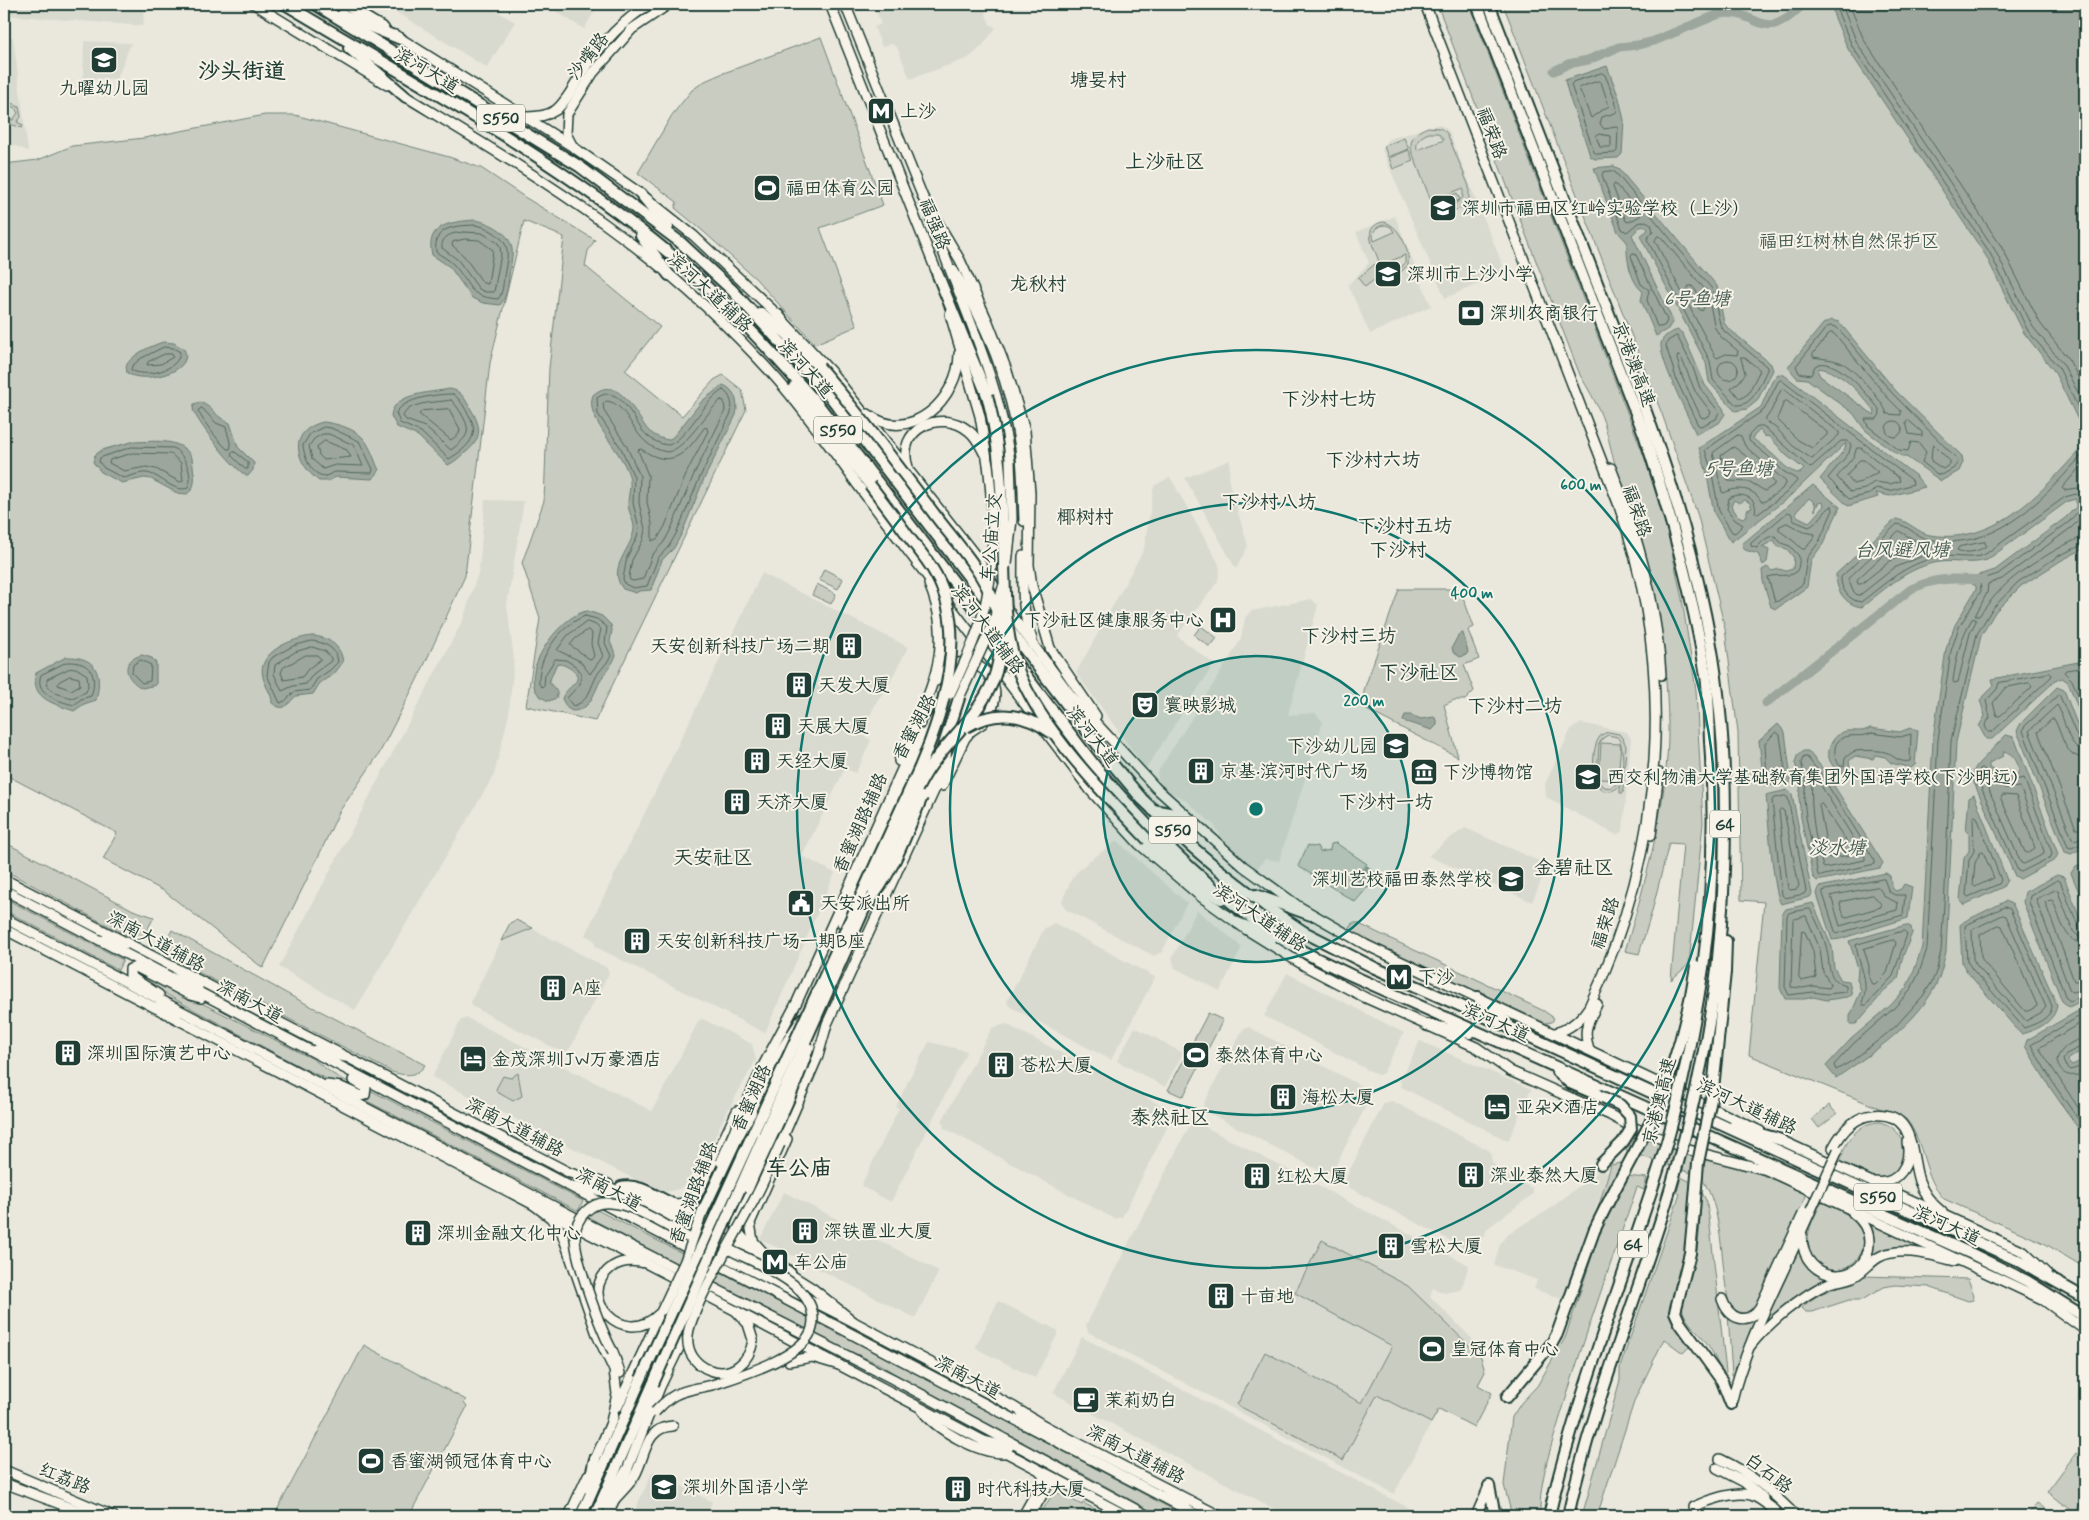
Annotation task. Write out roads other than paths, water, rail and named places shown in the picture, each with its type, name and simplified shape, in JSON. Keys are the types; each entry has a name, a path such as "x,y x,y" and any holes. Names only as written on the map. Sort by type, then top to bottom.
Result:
{"highway":[{"name":"滨河大道","path":"285,4 552,167 670,254 757,338 820,407 1098,770 1130,808 1189,867 1253,918 1302,951 1353,976 1700,1130 2027,1281"},
{"path":"315,4 401,39"},
{"name":"滨河大道","path":"315,4 579,166 680,242 732,290 790,350 866,441 1110,761 1153,810 1190,845 1245,891 1304,932 1332,948 2019,1261 2052,1279"},
{"name":"京港澳高速","path":"1477,4 1644,434 1679,550 1708,659"},
{"name":"京港澳高速","path":"1489,4 1643,401 1662,455 1691,551 1708,659"},
{"path":"327,29 406,97"},
{"path":"641,194 680,242"},
{"path":"633,226 669,275"},
{"path":"937,273 987,394 996,431 1000,465 1006,604 1010,640 1018,670 1028,694 1056,740"},
{"path":"732,290 801,347"},
{"path":"778,315 801,347 858,413 974,566 994,602 1000,636 995,674 984,698 939,755 921,783 862,903"},
{"path":"757,338 870,485 936,575 947,604 950,649 945,690 928,748 862,903"},
{"name":"G4","path":"1699,967 1712,865 1713,780 1711,679 1708,659"},
{"name":"京港澳高速","path":"1568,1516 1595,1417 1677,1166 1705,1053 1721,971 1725,872 1724,784 1711,679"},
{"name":"香蜜湖路","path":"582,1515 637,1377 646,1368 862,903 865,872 921,742 932,722 955,696"},
{"name":"香蜜湖路","path":"862,903 878,891 890,869 940,754 949,727 955,696"},
{"path":"959,732 985,718 1000,714 1013,714 1035,722 1056,740 1148,840 1194,882 1253,918"},
{"path":"1153,810 1185,816"},
{"path":"1245,891 1311,915"},
{"path":"1238,923 1302,951"},
{"path":"1507,1397 1552,1343 1557,1334 1594,1231 1647,1128 1666,1083 1699,967"},
{"name":"京港澳高速","path":"1549,1516 1578,1406 1666,1145 1690,1044 1699,967"},
{"path":"1721,971 1713,1089 1698,1163 1690,1254 1675,1312 1680,1324 1722,1381 1730,1404"},
{"path":"1478,997 1513,1029"},
{"path":"702,1213 779,1054 811,1016"},
{"path":"737,1229 772,1146 778,1125 803,1062 811,1016"},
{"name":"香蜜湖路","path":"595,1516 656,1386 811,1016"},
{"path":"1427,1025 1487,1036"},
{"path":"1546,1063 1570,1083 1620,1105 1630,1116 1631,1129 1623,1142 1601,1164"},
{"path":"621,1186 637,1187 683,1208 700,1210 712,1202 725,1178 751,1112"},
{"path":"1704,1117 1781,1140"},
{"path":"778,1125 767,1143 736,1217 738,1233 750,1247 773,1259 790,1273"},
{"name":"S550","path":"2052,1279 2085,1298"},
{"path":"2027,1281 2042,1299"},
{"name":"S550","path":"2027,1281 2085,1317"},
{"path":"646,1368 654,1328"},
{"path":"582,1515 595,1459"},
{"path":"599,1516 627,1470"},
{"path":"1489,1486 1495,1516"}],"main road":[{"name":"滨河大道辅路","path":"254,4 565,196 618,234 669,275 721,322 795,400 822,434 857,484 1030,710 1056,740 1103,805 1139,844 1185,885 1286,955 1327,978 1480,1049 1510,1071 1610,1115 1630,1126 1689,1150 1764,1169"},
{"name":"滨河大道辅路","path":"344,4 527,117 641,194 694,236 778,315 814,352 861,409 979,560 1011,615 1072,697 1110,761"},
{"name":"沙嘴路","path":"527,117 544,116 558,108 595,54 613,33 630,16 650,4"},
{"name":"沙嘴路","path":"573,147 566,134 567,114 593,73 632,29 669,4"},
{"name":"福强路","path":"830,4 937,273 980,416 988,464"},
{"name":"福强路","path":"845,4 924,199 996,395 1010,461"},
{"name":"福荣路","path":"1425,4 1621,512 1640,578 1651,639 1656,703 1654,758 1645,835 1636,875 1618,937 1589,1008 1573,1026 1554,1033"},
{"name":"福荣路","path":"1431,4 1625,503 1640,551 1654,612 1659,652 1662,704 1656,805 1648,852 1633,908 1616,960 1586,1029 1585,1036 1589,1049"},
{"path":"924,199 960,260 975,292 991,329 1019,408 1025,431 1028,461 1030,575 1046,640 1109,735"},
{"path":"943,254 968,293 975,308 1000,371 1016,424 1021,457 1023,500 1022,600 1026,621 1036,649"},
{"path":"861,409 882,422 893,424 905,423 926,416 943,400 952,385 957,371 959,344"},
{"path":"757,358 769,365 798,392"},
{"path":"914,476 906,460 906,445 910,438 922,427 941,421 961,425 969,431 980,445 988,464"},
{"name":"车公庙立交","path":"955,696 992,624 1003,590 1012,519 1010,461"},
{"name":"车公庙立交","path":"955,696 979,628 990,583 994,538 988,464"},
{"path":"922,568 934,596 942,640 937,671 929,694"},
{"path":"994,633 1030,710"},
{"path":"827,1024 825,986 844,939 837,931 830,927 835,905 938,677 950,666 962,662 977,665 989,674 994,686 993,706 982,723 971,731 961,744 917,842 900,868"},
{"path":"1050,668 1074,684"},
{"name":"滨河大道辅路","path":"1072,697 1109,735 1137,768 1185,816 1254,875 1311,915 1366,945 1868,1181 2024,1252 2052,1279"},
{"path":"982,723 1000,719 1020,722 1056,740"},
{"name":"香蜜湖路辅路","path":"569,1516 619,1405 637,1377 654,1328 685,1261 715,1175 752,1088 796,1002 910,752 932,722"},
{"path":"607,1516 642,1434 656,1386 690,1324 715,1268 753,1203 818,1056 827,1024 900,868 943,770 949,727"},
{"path":"842,923 854,895 865,852"},
{"name":"深南大道辅路","path":"4,879 570,1173 621,1186 640,1194 790,1273 854,1322 1014,1407 1045,1426 1220,1516"},
{"name":"深南大道","path":"4,890 1199,1516"},
{"path":"4,918 576,1218 893,1380 1143,1515"},
{"path":"4,929 1127,1516"},
{"path":"96,939 126,944"},
{"path":"173,1007 151,988 130,976 130,969 136,968 190,995 211,999"},
{"path":"177,970 211,999"},
{"path":"154,1008 187,1014"},
{"path":"302,1047 345,1057"},
{"path":"319,1083 341,1087 361,1096 367,1092 365,1087 342,1074 324,1058"},
{"path":"670,1203 683,1204 697,1195 738,1110 752,1088"},
{"path":"773,1259 757,1246 751,1235 750,1223 787,1138 796,1108"},
{"path":"377,1113 423,1148"},
{"path":"1730,1404 1750,1346 1799,1229 1844,1131 1855,1121 1868,1115 1877,1114 1892,1118 1904,1127 1911,1139 1917,1172 1925,1194 1941,1212 1952,1220"},
{"path":"1835,1149 1853,1128 1864,1122 1882,1120 1900,1131 1905,1138 1908,1150 1903,1169 1890,1181 1880,1183 1868,1181"},
{"name":"滨河大道辅路","path":"1700,1130 1764,1169 2042,1299 2085,1330"},
{"path":"560,1182 576,1188 611,1192 637,1201"},
{"path":"600,1182 798,1288 810,1302 812,1310 813,1318 810,1334 803,1344 784,1357 711,1385 677,1394 655,1412 642,1434"},
{"path":"611,1422 617,1386 614,1370 577,1252 576,1229 581,1217 590,1207 597,1204 612,1203 638,1212 854,1322"},
{"path":"1840,1203 1858,1216 1867,1229 1869,1244 1863,1266"},
{"path":"534,1205 551,1218 567,1244 598,1336 610,1354 620,1375 619,1405"},
{"path":"1799,1229 1802,1248 1810,1264 1824,1273 1842,1278"},
{"path":"1722,1299 1726,1308 1734,1316 1744,1319 1754,1315 1760,1307 1799,1229"},
{"path":"1750,1346 1765,1329 1799,1301 1885,1254 1908,1252 1951,1260 1980,1269"},
{"path":"645,1263 631,1260 613,1266 601,1281 599,1300 604,1312 616,1322 635,1326 648,1323 662,1310"},
{"path":"819,1304 870,1344"},
{"path":"690,1324 687,1342 689,1350 698,1363 711,1371 724,1372 740,1366 748,1357 753,1340 748,1324 736,1311"},
{"path":"655,1412 677,1398 713,1390 789,1361 812,1357 839,1365"},
{"path":"920,1408 928,1419 939,1427 982,1450 1006,1453"},
{"path":"1001,1413 1045,1426"},
{"path":"614,1499 635,1474 655,1431 662,1427 673,1426"},
{"path":"983,1440 1022,1450"},
{"name":"白石路","path":"1777,1513 1750,1486 1718,1463 1752,1476 1766,1486 1796,1516"},
{"name":"红荔路","path":"4,1470 113,1516"},
{"path":"1030,1516 1043,1480 1043,1475 1040,1471"},
{"path":"1023,1516 1049,1484 1058,1480"},
{"name":"红荔路","path":"4,1483 92,1516"},
{"path":"1476,1516 1489,1486"},
{"path":"1165,1488 1199,1516"},
{"path":"1693,1507 1721,1498 1744,1494 1757,1498 1777,1513"}],"water":[{"path":"1832,4 2085,4 2085,434 2054,371 2024,333 1986,256 1848,49 1834,16"},
{"path":"1607,66 1619,98 1624,120 1622,154 1618,158 1595,159 1590,156 1565,80"},
{"name":"6号鱼塘","path":"1614,166 1619,169 1717,286 1724,323 1771,364 1773,370 1757,401 1747,409 1735,411 1709,382 1706,363 1640,236 1648,230 1646,226 1640,227 1632,235 1673,321 1668,329 1656,336 1641,300 1643,292 1632,276 1627,255 1627,242 1618,232 1594,168"},
{"path":"475,220 498,229 507,238 512,249 508,287 500,305 483,303 472,298 450,267 432,255 432,237 436,231 449,224"},
{"path":"1831,320 1839,322 1896,391 1962,456 1963,462 1959,471 1941,481 1908,458 1897,454 1865,430 1853,413 1807,379 1797,378 1788,367 1823,324","holes":["1819,368 1828,370 1851,385 1875,412 1874,415 1820,376 1818,372"]},
{"path":"1678,330 1683,334 1705,385 1723,408 1725,414 1719,423 1696,434 1669,375 1662,352 1661,344 1663,339 1670,333"},
{"path":"163,342 174,343 184,349 186,357 182,364 175,370 155,377 134,376 127,373 126,366 137,354"},
{"name":"5号鱼塘","path":"1778,374 1784,375 1916,476 1925,487 1890,496 1876,493 1878,497 1848,506 1820,479 1845,449 1846,443 1789,497 1731,542 1714,513 1706,470 1699,448 1761,407 1773,379","holes":["1760,430 1764,436 1770,437 1786,455 1804,469 1800,473 1792,471 1752,438","1734,500 1739,503 1745,500 1750,503 1752,508 1747,510 1747,515 1743,518 1738,516 1731,506"]},
{"path":"723,385 731,390 735,397 736,415 704,479 682,533 674,548 662,560 651,590 636,593 623,589 617,573 633,536 634,528 628,506 630,480 621,459 594,415 593,395 603,389 611,389 619,393 627,400 650,432 668,440 673,437 702,401"},
{"path":"449,389 459,392 463,397 476,419 479,431 478,437 471,447 448,465 418,436 397,427 391,416 393,408 406,398"},
{"path":"200,402 230,423 238,447 254,463 253,470 248,476 235,467 201,424 193,409 194,404"},
{"path":"323,422 345,427 363,438 379,470 372,479 336,477 328,481 319,481 311,474 300,457 298,448 304,432 312,426"},
{"path":"156,441 181,446 192,458 193,488 187,494 177,493 151,479 144,478 122,483 101,472 93,462 95,455 102,450 131,442"},
{"name":"台风避风塘","path":"2085,444 2085,548 2021,586 1995,612 1981,636 1956,742 1946,952 1938,981 1927,1000 1905,1026 1836,1078 1826,1066 1851,1039 1891,1005 1906,988 1922,947 1933,739 1946,649 1955,625 1976,589 1976,586 1972,584 1975,576 1995,570 2065,518 2076,507 2076,499 2068,501 1987,560 1940,562 1918,568 1898,579 1862,607 1846,600 1838,586 1836,574 1896,519 1926,534 1955,536 1977,532 1998,523 2036,495"},
{"path":"1813,485 1840,507 1823,544 1811,560 1807,587 1776,609 1771,607 1763,581 1762,570 1767,567 1772,571 1793,569 1794,558 1787,549 1778,547 1774,540 1762,547 1769,550 1767,562 1763,565 1758,554 1745,550 1742,544","holes":["1809,498 1815,503 1815,511 1818,503 1823,502 1824,506 1809,522 1797,516 1796,512"]},
{"path":"588,611 602,616 611,625 610,642 616,655 592,699 584,708 572,711 567,708 562,699 567,690 577,680 574,672 562,664 556,665 549,682 557,691 557,696 549,701 537,693 533,681 535,667 552,637 564,624 576,615"},
{"path":"1463,633 1468,652 1460,657 1453,652 1452,647 1459,634"},
{"path":"312,636 323,638 333,643 340,651 343,662 334,674 320,683 313,694 296,696 286,706 276,706 272,703 263,677 262,668 265,660 270,654 286,643"},
{"path":"142,655 152,658 156,663 156,685 142,688 128,675 127,666 130,661"},
{"path":"66,657 76,657 91,663 97,674 98,690 96,700 84,704 74,711 52,703 40,695 35,682 36,673"},
{"path":"2085,662 2085,726 2068,682 2062,678 2055,681 1992,739 1986,739 1979,726 1985,716 1980,700 1994,686 1992,679"},
{"path":"2057,687 2064,690 2085,745 2085,847 2071,854 2065,852 2017,731 2021,723"},
{"path":"1405,715 1421,719 1434,717 1437,720 1437,725 1432,730 1403,721"},
{"path":"1778,724 1785,732 1791,779 1789,784 1764,785 1759,741"},
{"path":"1870,728 1900,732 1910,728 1918,730 1915,765 1911,768 1891,763 1885,757 1875,755 1873,759 1855,756 1849,761 1850,768 1840,774 1829,758 1829,749 1833,741 1843,732 1861,731"},
{"path":"2006,735 2014,737 2058,854 2055,860 2020,879 2015,876 1971,776 1977,765","holes":["2004,751 2010,754 2018,764 2019,771 2017,775 2007,777 1989,768 1989,763 2003,756"]},
{"name":"淡水塘","path":"1803,751 1808,751 1824,770 1883,863 1880,868 1817,881 1813,877 1801,818 1799,798 1801,781 1795,763 1797,756"},
{"path":"1787,790 1792,794 1812,894 1810,897 1781,904 1773,870 1766,795"},
{"path":"1974,795 2007,880 2003,887 1964,905 1960,900 1964,858 1969,851 1969,834 1966,831 1969,798"},
{"path":"2085,862 2085,907 2071,873 2076,866"},
{"path":"1367,866 1378,875 1369,888 1357,879"},
{"path":"1886,873 1890,876 1892,888 1896,891 1901,889 1904,884 1912,887 1908,918 1832,940 1817,894 1819,887"},
{"path":"2057,875 2064,877 2085,931 2085,999 2069,1007 2062,1001 2023,902 2025,892"},
{"path":"2006,901 2013,905 2057,1005 2056,1011 2049,1021 2039,1028 2021,1034 1967,972 1962,963 1960,925"},
{"path":"1813,903 1832,947 1834,968 1841,980 1849,981 1852,995 1827,1000 1813,997 1785,999 1780,988 1782,914 1786,909"},
{"path":"1906,925 1911,927 1912,933 1902,959 1898,979 1888,987 1856,1024 1850,1024 1850,1016 1861,991 1857,979 1858,968 1849,941"},
{"path":"2085,1007 2085,1049 2069,1058 2068,1061 2072,1065 2085,1059 2085,1138 2051,1089 2025,1046 2027,1040"}],"waterway":[{"path":"1554,71 1568,64 1588,60 1619,47 1654,41 1719,14 1732,13 1769,25 1789,17 1803,4"},
{"path":"1766,703 1911,589 1938,580 1984,580"}],"place":[{"name":"九曜幼儿园","path":"104,60"},
{"name":"上沙","path":"881,111"},
{"name":"福田体育公园","path":"767,188"},
{"name":"深圳市福田区红岭实验学校（上沙）","path":"1443,208"},
{"name":"深圳市上沙小学","path":"1388,274"},
{"name":"深圳农商银行","path":"1471,313"},
{"name":"下沙社区健康服务中心","path":"1223,620"},
{"name":"天安创新科技广场二期","path":"849,646"},
{"name":"天发大厦","path":"799,685"},
{"name":"寰映影城","path":"1145,705"},
{"name":"天展大厦","path":"778,726"},
{"name":"下沙幼儿园","path":"1396,746"},
{"name":"天经大厦","path":"757,761"},
{"name":"京基·滨河时代广场","path":"1201,771"},
{"name":"下沙博物馆","path":"1424,772"},
{"name":"西交利物浦大学基础教育集团外国语学校(下沙明远)","path":"1588,777"},
{"name":"天济大厦","path":"737,802"},
{"name":"深圳艺校福田泰然学校","path":"1511,879"},
{"name":"天安派出所","path":"801,903"},
{"name":"天安创新科技广场一期B座","path":"637,941"},
{"name":"下沙","path":"1399,977"},
{"name":"A座","path":"553,988"},
{"name":"深圳国际演艺中心","path":"68,1053"},
{"name":"泰然体育中心","path":"1196,1055"},
{"name":"金茂深圳JW万豪酒店","path":"473,1059"},
{"name":"苍松大厦","path":"1001,1065"},
{"name":"海松大厦","path":"1283,1097"},
{"name":"亚朵X酒店","path":"1497,1107"},
{"name":"深业泰然大厦","path":"1471,1175"},
{"name":"红松大厦","path":"1257,1176"},
{"name":"深铁置业大厦","path":"805,1231"},
{"name":"深圳金融文化中心","path":"418,1233"},
{"name":"雪松大厦","path":"1391,1246"},
{"name":"车公庙","path":"775,1262"},
{"name":"十亩地","path":"1221,1296"},
{"name":"皇冠体育中心","path":"1432,1349"},
{"name":"茉莉奶白","path":"1086,1400"},
{"name":"香蜜湖领冠体育中心","path":"371,1461"},
{"name":"深圳外国语小学","path":"664,1487"},
{"name":"时代科技大厦","path":"958,1489"}],"district":[{"name":"沙头街道","path":"242,70"},
{"name":"塘妟村","path":"1098,79"},
{"name":"上沙社区","path":"1165,161"},
{"name":"龙秋村","path":"1038,283"},
{"name":"下沙村七坊","path":"1329,398"},
{"name":"下沙村六坊","path":"1373,459"},
{"name":"下沙村八坊","path":"1269,501"},
{"name":"椰树村","path":"1085,516"},
{"name":"下沙村五坊","path":"1405,525"},
{"name":"下沙村","path":"1398,549"},
{"name":"下沙村三坊","path":"1349,635"},
{"name":"下沙社区","path":"1419,672"},
{"name":"下沙村二坊","path":"1515,705"},
{"name":"下沙村一坊","path":"1386,801"},
{"name":"天安社区","path":"713,857"},
{"name":"金碧社区","path":"1574,867"},
{"name":"泰然社区","path":"1170,1117"},
{"name":"车公庙","path":"799,1167"}],"park label":[{"name":"福田红树林自然保护区","path":"1849,241"}]}
